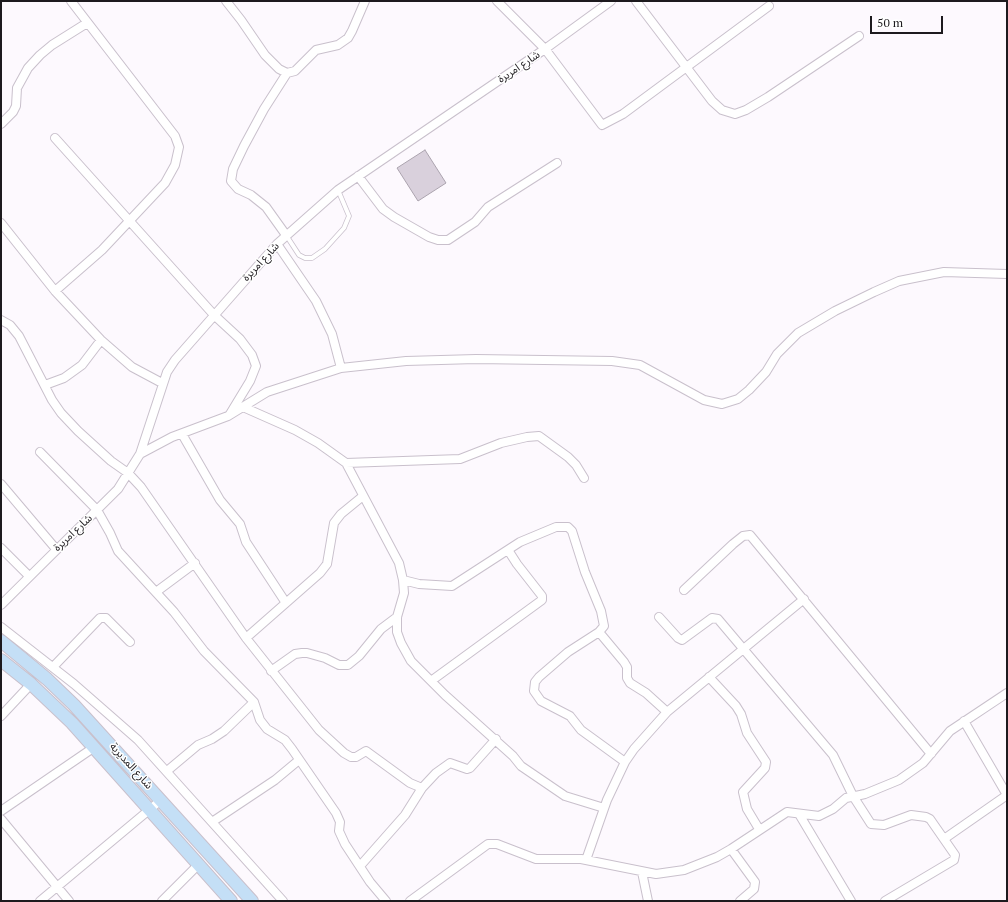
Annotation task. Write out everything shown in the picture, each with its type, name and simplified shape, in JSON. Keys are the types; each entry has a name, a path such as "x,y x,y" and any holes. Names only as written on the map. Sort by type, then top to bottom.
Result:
{"main road":[{"name":"شارع المديرية","path":"1,641 47,678 74,704 252,901"},
{"name":"شارع المديرية","path":"1,660 31,684 72,723 231,901"}],"street":[{"path":"55,291 102,250 165,183 174,165 179,147 175,136 71,1"},
{"path":"226,1 265,55 279,69 287,73 295,71 316,50 338,45 348,38 365,1"},
{"path":"496,1 545,49 602,126 623,114 769,6"},
{"name":"شارع امريرة","path":"1,605 56,548 118,489 140,454 162,383 175,360 286,235 338,190 545,49 611,1"},
{"path":"636,1 712,101 722,110 735,114 746,110 768,97 858,36"},
{"path":"1,124 13,112 16,106 17,88 28,68 52,45 87,23"},
{"path":"286,235 266,208 251,195 238,189 231,181 233,169 244,146 264,109 287,73"},
{"path":"55,138 214,315 240,339 252,355 256,366 250,381 228,416"},
{"path":"358,176 383,209 394,217 429,237 438,240 448,240 475,222 488,207 557,164"},
{"path":"1,223 55,291 101,340 132,367 162,383"},
{"path":"278,244 316,301 332,334 341,368"},
{"path":"140,454 160,442 228,416 267,392 341,368 421,360 564,359 612,361 640,365 704,400 722,404 738,400 749,390 766,372 777,354 798,333 874,292 899,281 944,272 1007,274"},
{"path":"1,320 10,325 19,336 58,409 78,431 111,461 128,473 141,487 246,638 319,730 344,754 351,757 356,757 366,751 410,783 422,788"},
{"path":"45,385 64,378 82,365 101,340"},
{"path":"243,407 295,430 318,443 346,463 395,555 403,580 404,593 397,617 397,632 400,643 411,661 431,681 496,739 521,766 565,796 604,808"},
{"path":"182,434 220,500 240,524 246,542 286,603"},
{"path":"346,463 460,459 501,443 527,437 540,436 568,457 576,465 584,478"},
{"path":"40,452 97,510 118,551 156,592 204,651 254,702 260,720 267,729 285,740 336,813 340,822 339,831 345,844 386,901"},
{"path":"1,484 56,548"},
{"path":"246,638 320,573 327,564 334,523 341,514 363,496"},
{"path":"403,580 419,584 452,586 467,578 508,550 538,534 556,527 568,527 572,531 585,572 601,611 604,626 599,632 568,652 544,673 535,682 534,691 541,701 570,716 582,730 625,762"},
{"path":"684,590 733,544 747,535 752,537 931,754"},
{"path":"1,548 29,576"},
{"path":"431,681 542,600 542,596 508,550"},
{"path":"156,592 195,563"},
{"path":"586,860 604,808 625,762 634,749 667,712 804,599"},
{"path":"271,671 295,654 302,653 325,658 339,666 348,665 359,656 380,629 397,617"},
{"path":"659,617 678,638 682,640 716,618 832,755 854,796 873,824 884,824 908,815 926,817 944,839 955,855 954,860 885,901"},
{"path":"53,666 100,618 106,618 130,642"},
{"path":"1,627 53,666 138,740 283,901"},
{"path":"599,632 624,662 627,667 627,678 630,683 644,691 667,712"},
{"path":"709,676 736,706 747,733 766,762 765,768 743,792 747,809 759,829"},
{"path":"1,716 31,684"},
{"path":"410,901 488,844 497,844 536,859 586,860 656,874 684,870 717,857 732,849 759,829 787,812 819,816 833,809 846,798 865,794 899,780 923,763 950,732 1007,693"},
{"path":"167,771 198,745 212,739 224,731 254,702"},
{"path":"944,839 1007,795 964,721"},
{"path":"360,866 405,815 422,788 436,773 450,763 467,769 470,768 496,739"},
{"path":"1,811 93,748"},
{"path":"212,822 269,784 299,760"},
{"path":"40,901 161,800"},
{"path":"799,814 851,901"},
{"path":"1,818 69,901"},
{"path":"732,849 755,882 754,889 740,901"},
{"path":"162,901 198,865"},
{"path":"642,872 648,901"}],"lane":[{"path":"286,235 299,255 305,258 312,258 325,249 344,228 349,216 338,190"}],"building":[{"path":"425,150 446,183 418,201 397,168"}]}
